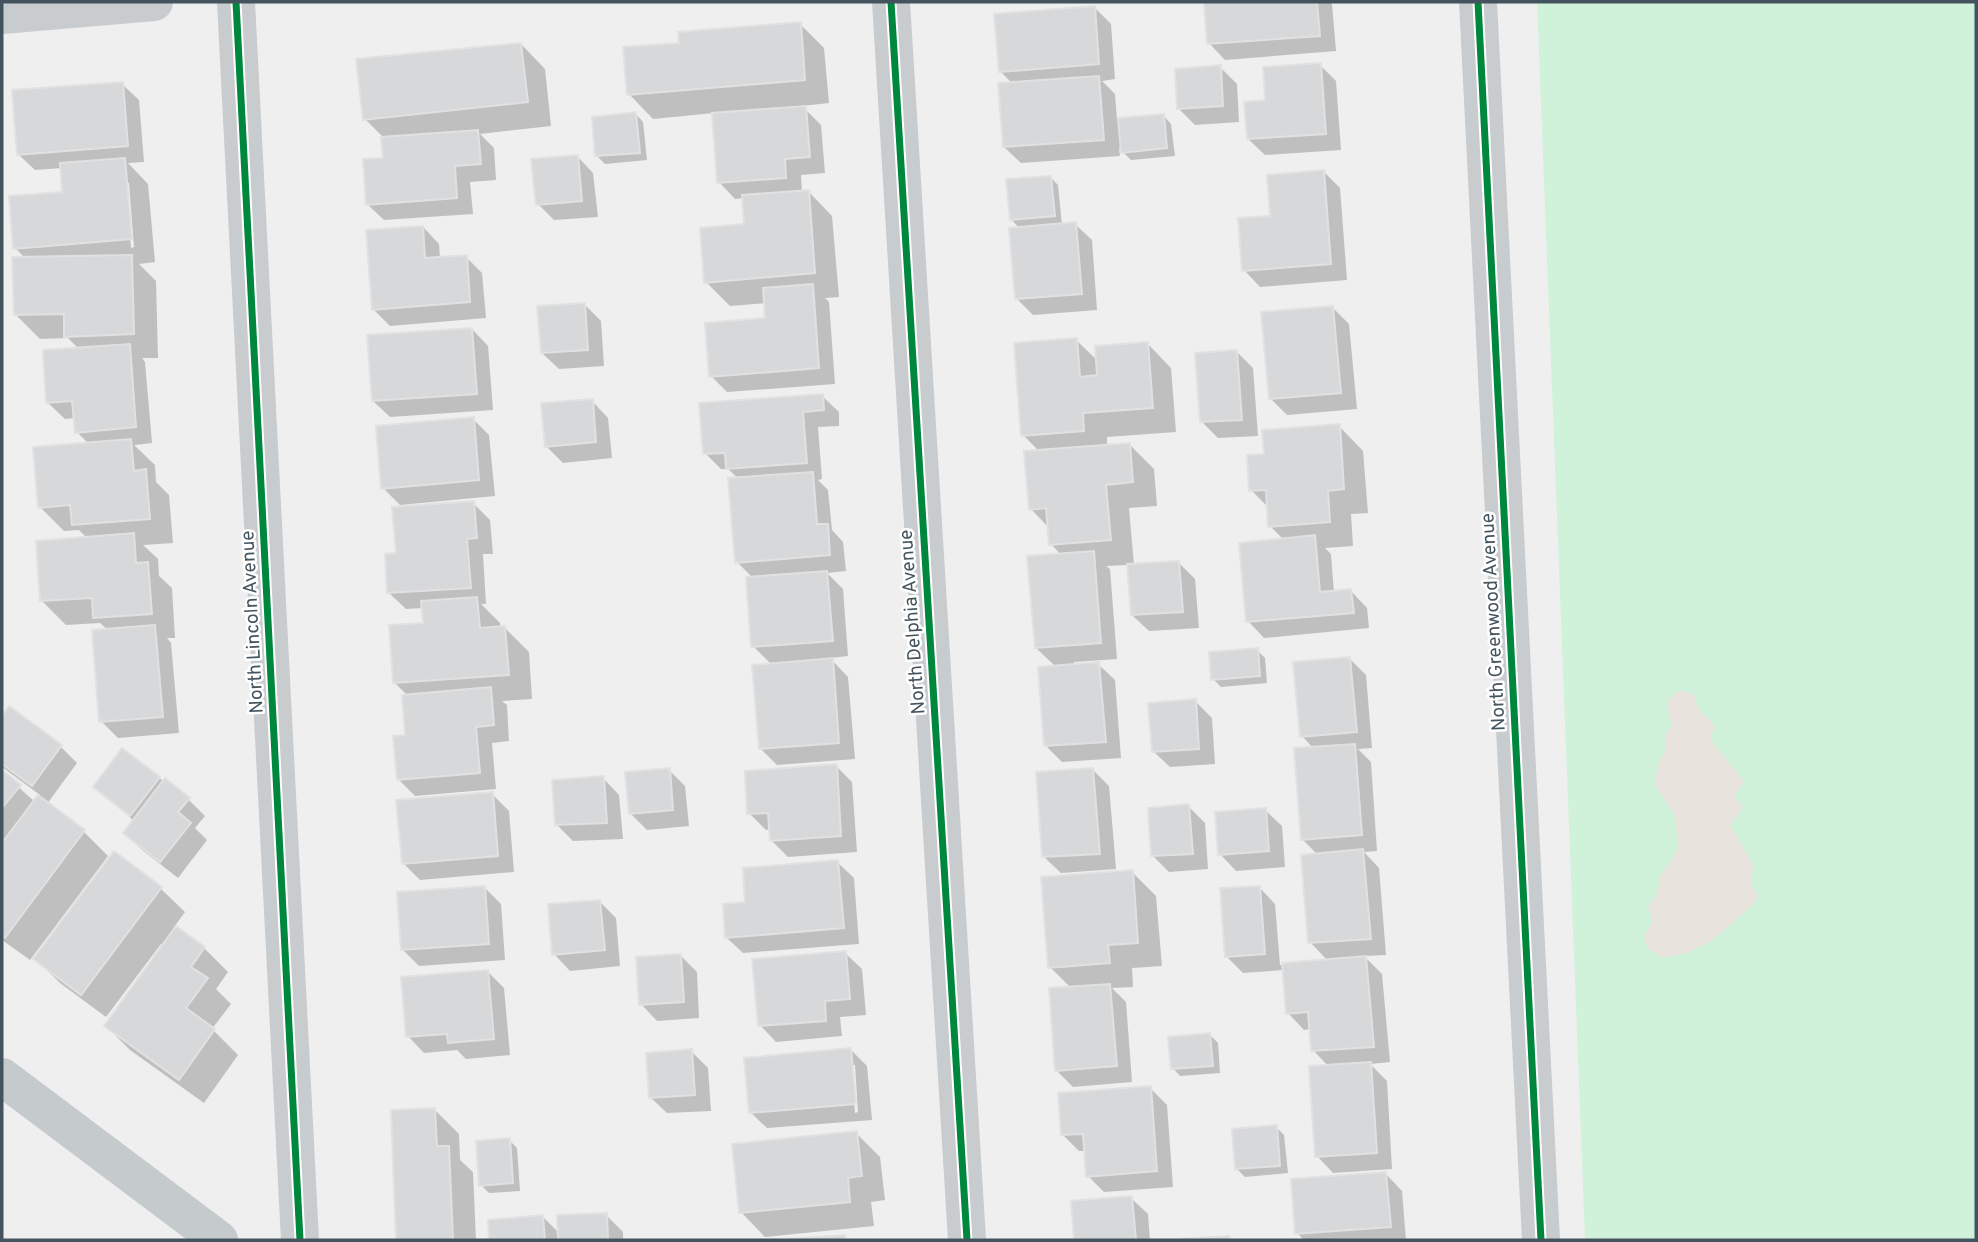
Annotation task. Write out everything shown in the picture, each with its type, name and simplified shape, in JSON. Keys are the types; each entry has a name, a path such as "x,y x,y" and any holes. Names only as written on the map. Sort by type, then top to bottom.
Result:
{"main road":[{"path":"2,1077 214,1239"}],"street":[{"path":"2,15 154,2"},
{"name":"North Lincoln Avenue","path":"236,2 300,1240"},
{"name":"North Delphia Avenue","path":"891,2 967,1240"},
{"name":"North Greenwood Avenue","path":"1478,2 1542,1240"}],"green space":[{"path":"1537,2 1976,2 1976,1240 1585,1240"}],"sand":[{"path":"1682,690 1694,695 1698,708 1712,723 1713,743 1744,781 1735,795 1742,804 1741,811 1730,825 1753,865 1751,883 1757,895 1756,902 1710,942 1687,953 1663,958 1647,948 1644,936 1652,922 1648,906 1657,895 1660,876 1672,861 1678,846 1675,815 1654,784 1659,762 1665,752 1665,736 1671,727 1668,702"}],"building":[{"path":"1204,2 1317,2 1320,36 1207,44"},
{"path":"1095,6 1099,64 999,72 994,14"},
{"path":"801,22 805,80 627,95 623,47 679,43 678,32"},
{"path":"521,43 528,102 363,120 356,59"},
{"path":"1321,63 1326,134 1247,139 1244,102 1265,100 1263,67"},
{"path":"1221,65 1223,106 1177,109 1175,69"},
{"path":"1099,76 1104,140 1003,147 998,83"},
{"path":"123,82 128,146 17,155 12,90"},
{"path":"806,106 810,157 785,159 786,178 717,183 712,113"},
{"path":"636,112 640,153 595,156 592,117"},
{"path":"1164,114 1167,148 1121,153 1118,118"},
{"path":"478,130 481,164 455,166 457,198 366,205 363,159 383,158 381,137"},
{"path":"578,155 582,201 536,205 531,159"},
{"path":"125,158 132,239 13,249 9,196 62,192 60,163"},
{"path":"1324,170 1331,264 1242,271 1238,218 1270,216 1267,175"},
{"path":"1051,176 1055,216 1010,220 1006,179"},
{"path":"809,190 815,273 704,283 700,228 744,224 742,195"},
{"path":"1076,222 1082,294 1015,299 1009,228"},
{"path":"423,226 425,258 467,255 470,302 372,310 366,230"},
{"path":"132,255 134,334 64,337 64,314 14,315 12,257"},
{"path":"813,284 819,368 709,377 705,323 765,318 763,288"},
{"path":"585,303 588,350 541,353 537,306"},
{"path":"1333,306 1341,393 1269,399 1261,312"},
{"path":"472,328 477,394 372,401 367,335"},
{"path":"1077,338 1080,377 1097,375 1095,346 1148,342 1153,408 1083,413 1084,431 1021,436 1014,343"},
{"path":"130,344 136,427 75,433 72,401 46,403 43,350"},
{"path":"1237,350 1242,420 1200,422 1195,353"},
{"path":"823,394 824,410 803,412 807,463 726,469 725,453 703,454 699,403"},
{"path":"593,399 596,442 545,447 541,403"},
{"path":"474,417 479,480 381,489 376,426"},
{"path":"1340,424 1344,489 1328,491 1330,522 1268,527 1266,490 1249,491 1247,455 1264,454 1262,430"},
{"path":"131,439 134,471 146,469 150,519 72,525 70,505 38,508 33,447"},
{"path":"1130,443 1133,482 1106,485 1111,540 1049,545 1046,508 1029,510 1024,451"},
{"path":"813,472 817,524 828,524 830,555 735,563 728,478"},
{"path":"474,501 477,538 467,539 471,588 387,593 385,554 396,553 392,507"},
{"path":"134,533 136,563 148,562 152,614 93,618 92,598 40,601 36,541"},
{"path":"1315,535 1320,592 1351,589 1354,613 1246,622 1239,543"},
{"path":"1094,551 1101,643 1035,648 1027,556"},
{"path":"1179,561 1183,612 1131,615 1127,564"},
{"path":"827,571 833,641 751,647 746,577"},
{"path":"477,597 480,628 505,626 509,675 393,683 389,625 423,623 421,601"},
{"path":"155,625 163,717 99,722 92,630"},
{"path":"1258,648 1260,676 1211,680 1209,652"},
{"path":"1350,657 1357,732 1300,737 1293,662"},
{"path":"833,658 839,743 759,749 752,665"},
{"path":"1099,662 1106,742 1044,746 1038,667"},
{"path":"491,687 494,725 476,727 480,773 397,780 393,736 405,735 402,695"},
{"path":"1196,699 1199,749 1152,752 1148,703"},
{"path":"9,706 62,745 32,786 2,764 2,716"},
{"path":"1355,744 1362,835 1301,840 1294,748"},
{"path":"122,748 160,777 130,816 93,787"},
{"path":"837,764 841,836 770,841 768,813 747,814 745,771"},
{"path":"670,768 673,810 629,814 625,772"},
{"path":"1093,768 1100,854 1042,857 1036,772"},
{"path":"2,770 21,785 2,808"},
{"path":"604,776 607,823 555,825 552,780"},
{"path":"165,778 190,798 178,812 191,823 160,862 123,833"},
{"path":"493,792 498,856 402,864 396,800"},
{"path":"38,795 85,830 5,938 2,936 2,843"},
{"path":"1189,804 1193,854 1151,856 1148,808"},
{"path":"1266,808 1269,851 1218,855 1215,812"},
{"path":"1363,849 1371,939 1308,943 1301,855"},
{"path":"114,851 162,887 81,995 33,959"},
{"path":"838,860 844,928 725,938 723,904 745,902 743,868"},
{"path":"1133,870 1138,943 1108,945 1110,963 1048,968 1041,877"},
{"path":"485,886 489,944 401,950 397,892"},
{"path":"1260,886 1265,954 1225,957 1220,888"},
{"path":"600,900 605,950 552,955 548,904"},
{"path":"176,926 205,947 191,967 208,978 186,1008 215,1029 179,1080 104,1026"},
{"path":"846,951 850,999 825,1001 826,1021 758,1026 752,959"},
{"path":"681,954 684,1002 639,1005 636,957"},
{"path":"1366,956 1374,1047 1311,1051 1308,1012 1286,1014 1282,963"},
{"path":"488,970 494,1039 448,1043 447,1034 406,1037 401,977"},
{"path":"1110,984 1117,1066 1055,1071 1049,988"},
{"path":"1210,1033 1213,1066 1171,1069 1168,1037"},
{"path":"851,1048 856,1104 749,1113 744,1058"},
{"path":"692,1049 695,1095 649,1098 646,1053"},
{"path":"1371,1062 1377,1153 1315,1157 1309,1066"},
{"path":"1151,1086 1157,1171 1086,1177 1083,1134 1061,1135 1058,1093"},
{"path":"435,1108 437,1146 449,1146 453,1240 396,1240 391,1110"},
{"path":"1277,1125 1280,1166 1235,1169 1232,1129"},
{"path":"857,1131 862,1176 848,1178 850,1202 739,1213 732,1144"},
{"path":"510,1138 513,1183 479,1186 476,1141"},
{"path":"1386,1172 1391,1227 1295,1234 1291,1179"},
{"path":"1132,1196 1136,1240 1074,1240 1071,1201"},
{"path":"607,1213 608,1240 558,1240 557,1215"},
{"path":"543,1215 545,1240 489,1240 488,1220"},
{"path":"845,1235 845,1240 789,1240 789,1239"},
{"path":"1229,1236 1229,1240 1182,1240 1182,1239"}],"cycle path":[{"path":"236,2 300,1240"},
{"path":"891,2 967,1240"},
{"path":"1478,2 1541,1240"}]}
